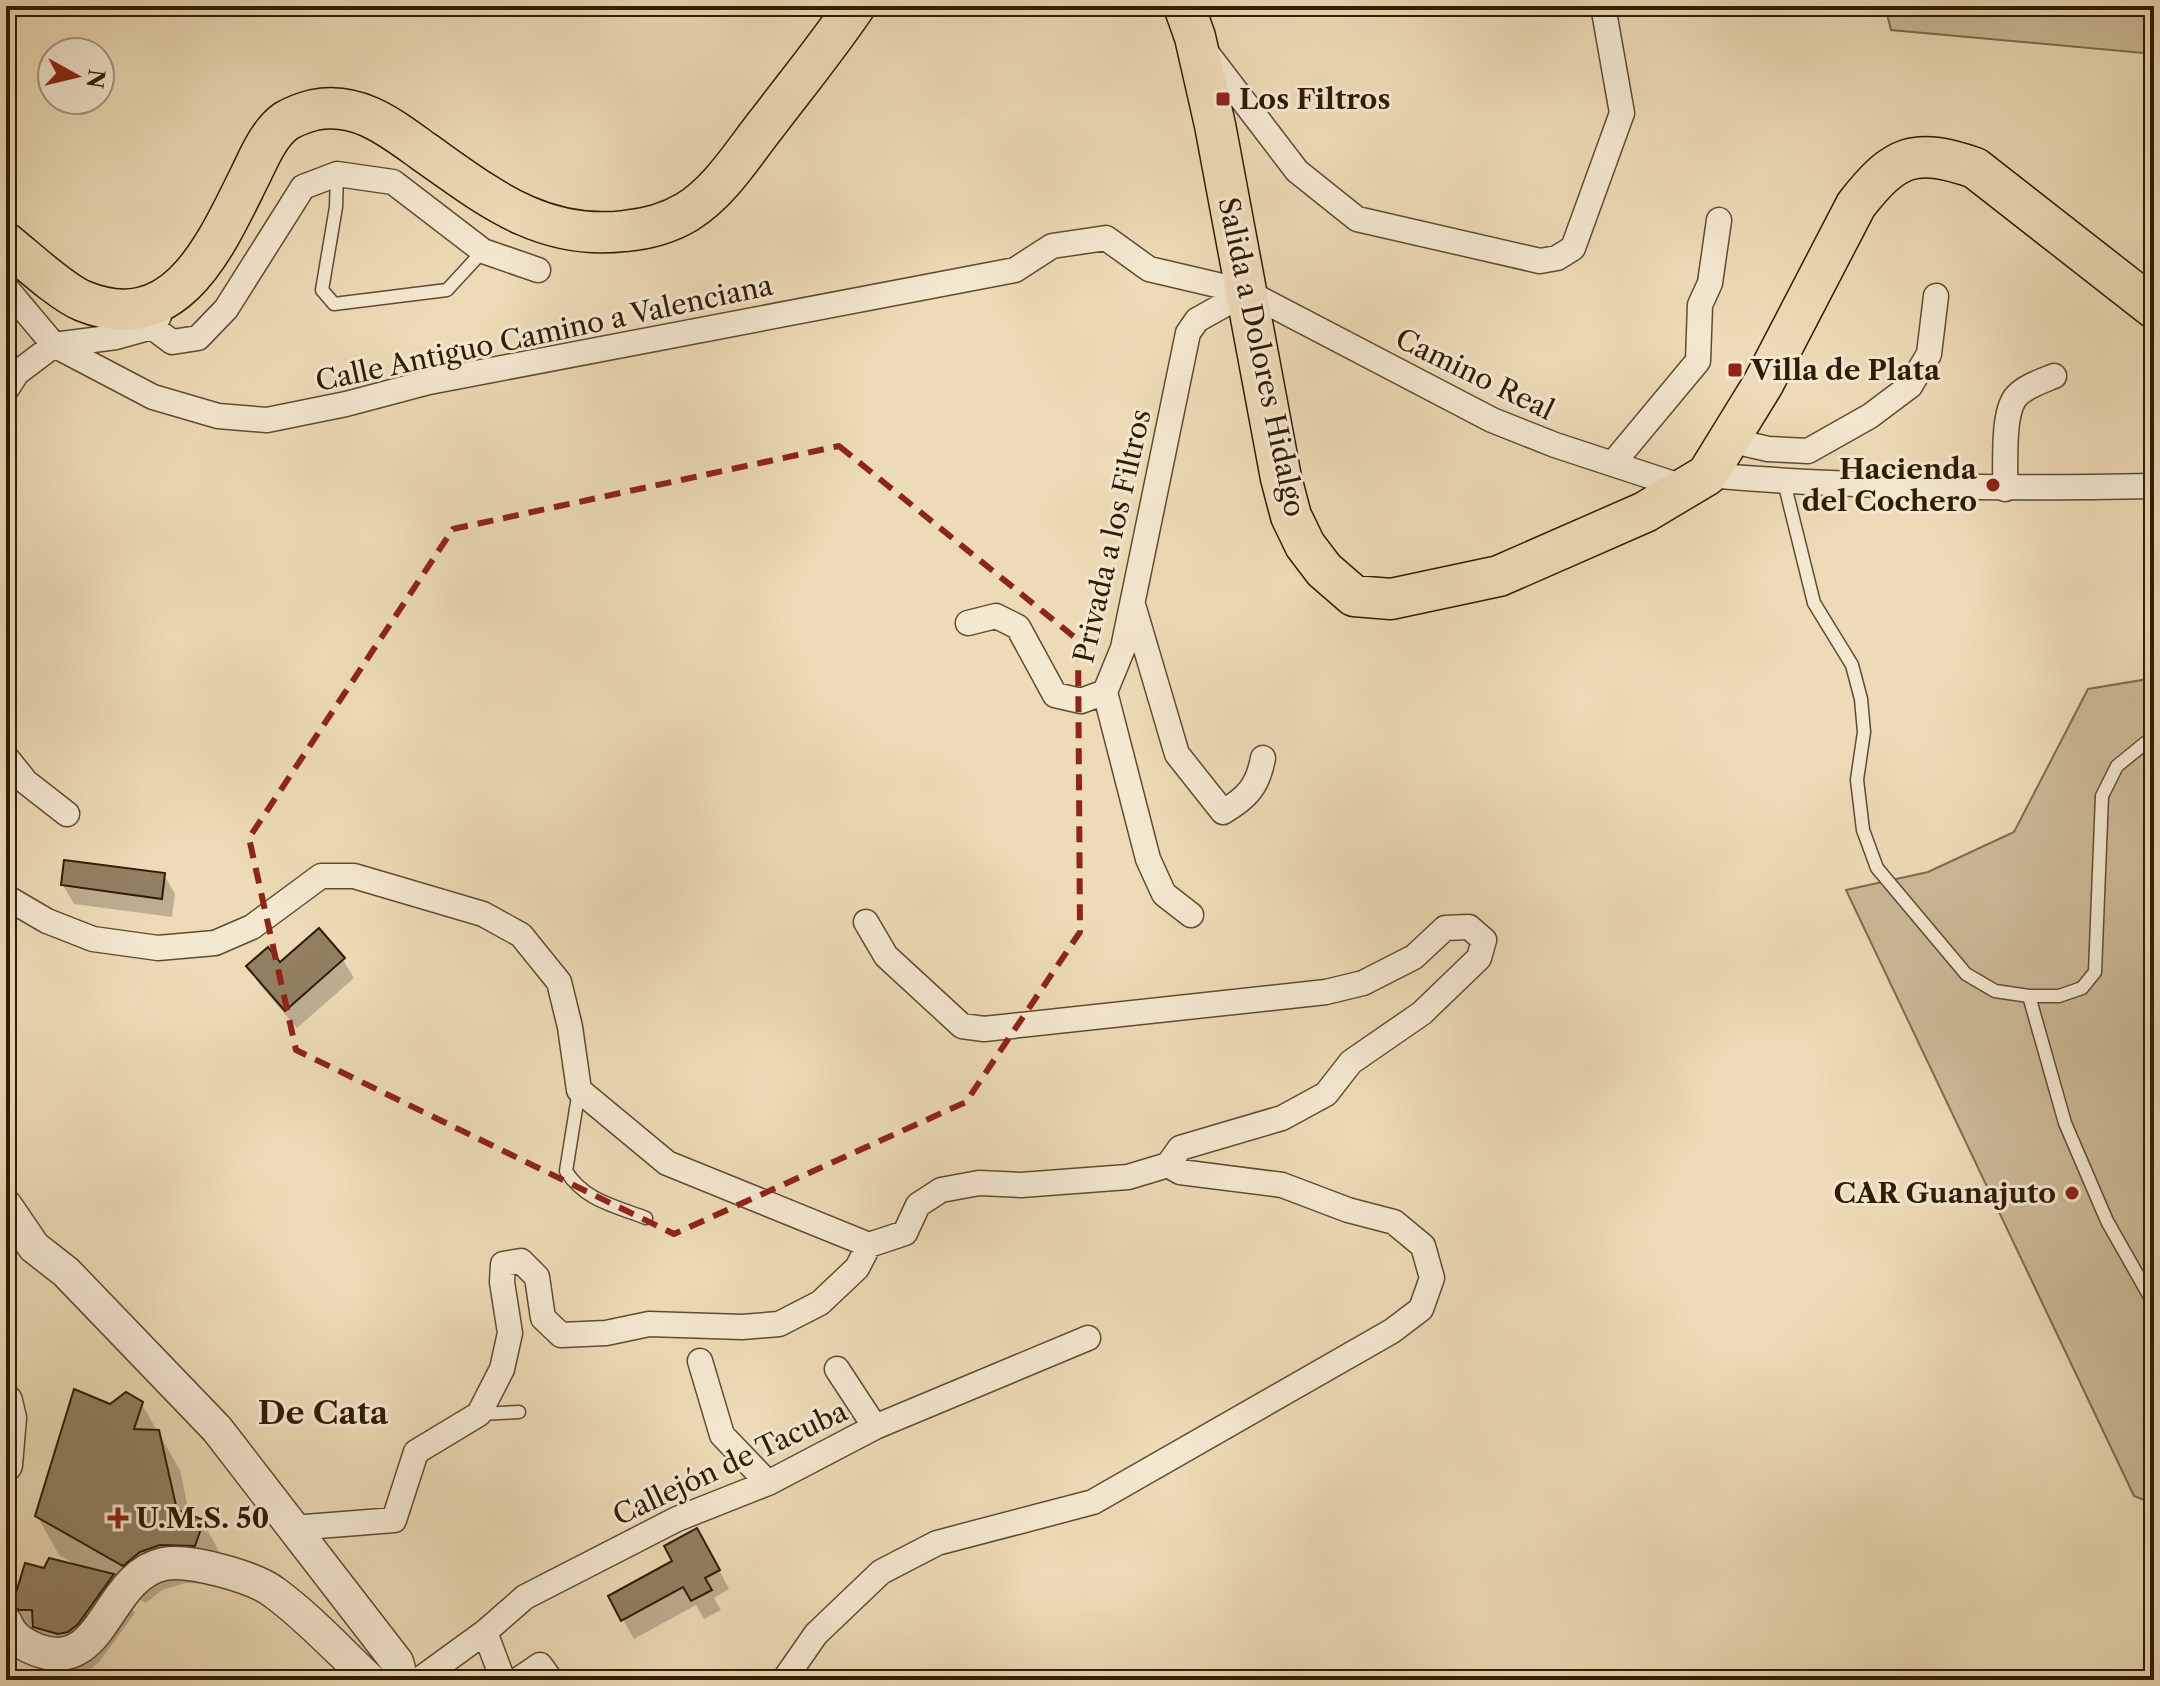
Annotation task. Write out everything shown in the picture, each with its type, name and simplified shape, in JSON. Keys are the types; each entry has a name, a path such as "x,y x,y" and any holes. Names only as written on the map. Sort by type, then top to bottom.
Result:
{"main road":[{"path":"6,243 80,300 109,309 140,308 169,297 196,272 218,238 269,140 286,121 314,110 343,108 367,114 390,127 494,201 532,220 569,231 612,233 653,228 689,211 724,179 855,6"},
{"name":"Salida a Dolores Hidalgo","path":"1190,22 1215,125 1281,478 1291,516 1305,545 1324,570 1354,596 1391,599 1499,576 1645,512 1697,481 1729,440 1763,384 1856,205 1877,179 1897,162 1922,156 1950,159 1975,168 2154,308"}],"street":[{"path":"1190,22 1297,171 1357,219 1540,261 1557,258 1573,248 1622,113 1603,6"},
{"path":"152,327 172,342 198,338 226,309 303,187 337,174 393,182 483,251 538,270"},
{"path":"1614,462 1698,361 1700,305 1710,283 1719,220"},
{"name":"Calle Antiguo Camino a Valenciana","path":"54,345 153,397 218,416 267,420 346,404 429,382 1015,270 1052,246 1106,238 1149,269 1247,292"},
{"path":"6,288 54,345"},
{"path":"6,390 17,373 54,345 116,337 152,327 176,291"},
{"name":"Camino Real","path":"1247,292 1492,420 1555,445 1697,481 2005,489 2154,486"},
{"name":"Privada a los Filtros","path":"968,623 996,616 1018,627 1055,695 1081,701 1105,692 1123,648 1188,333 1197,320 1247,292"},
{"path":"1729,440 1768,449 1808,451 1870,416 1910,386 1929,354 1936,296"},
{"path":"2005,489 2008,418 2015,398 2054,376"},
{"path":"1132,603 1177,754 1223,812 1241,801 1260,778 1263,758"},
{"path":"1105,692 1148,859 1164,894 1191,915"},
{"path":"6,757 26,782 67,814"},
{"path":"6,897 47,921 93,939 158,948 215,943 252,927 321,876 354,876 483,914 521,935 559,982 570,1027 579,1090 667,1163 869,1245 905,1233 918,1205 941,1190 979,1183 1021,1185 1128,1177 1168,1165 1180,1148 1282,1118 1326,1094 1351,1062 1422,1013 1479,958 1484,940 1469,927 1445,928 1414,957 1363,983 1326,992 984,1029 962,1026 886,956 866,922"},
{"path":"784,1680 816,1634 881,1572 937,1543 1093,1502 1392,1331 1421,1309 1432,1278 1423,1246 1394,1222 1348,1210 1282,1185 1180,1172 1168,1165"},
{"path":"6,1206 34,1247 66,1272 217,1429 397,1662 397,1679"},
{"path":"293,1528 394,1520 416,1452 479,1414 502,1369 510,1333 502,1282 503,1264 521,1261 537,1277 543,1318 561,1335 606,1333 649,1324 742,1327 779,1324 820,1303 857,1268 869,1245"},
{"name":"Callejón de Tacuba","path":"397,1679 485,1632 525,1597 677,1519 768,1483 875,1427 1088,1338"},
{"path":"700,1361 722,1435 768,1483"},
{"path":"837,1369 875,1427"},
{"path":"6,1401 10,1418 6,1465"},
{"path":"6,1623 9,1631 26,1645 46,1653 77,1650 91,1639 114,1601 146,1572 174,1562 213,1568 273,1591 397,1679"},
{"path":"485,1632 503,1680"},
{"path":"518,1680 540,1665 551,1680"}],"lane":[{"path":"337,174 336,207 322,290 334,304 447,290 483,251"},
{"path":"1784,482 1814,603 1852,665 1861,699 1864,732 1857,780 1863,830 1877,868 1966,974 1995,991 2059,996 2082,988 2095,972 2102,796 2117,766 2154,736"},
{"path":"2029,996 2065,1123 2107,1221 2154,1304"},
{"path":"579,1090 566,1171 576,1187 598,1200 646,1218"},
{"path":"479,1414 519,1412"}],"highlighted area":[{"path":"839,446 1078,640 1080,932 966,1102 674,1234 296,1050 249,838 453,529"}],"shaded area":[{"path":"1885,6 2154,6 2154,54 1891,30"},
{"name":"CAR Guanajuto","path":"2154,678 2154,1504 2134,1496 1846,890 1928,872 2014,832 2088,689"}],"building":[{"path":"64,860 165,873 162,899 61,885"},
{"path":"319,928 345,958 285,1011 246,966 268,947 280,962"},
{"name":"U.M.S. 50","path":"74,1389 110,1404 126,1392 143,1402 134,1429 159,1430 177,1510 204,1520 195,1546 160,1545 140,1552 123,1566 35,1516"},
{"path":"697,1528 720,1570 705,1578 712,1590 691,1601 683,1587 621,1621 608,1596 672,1561 664,1546"},
{"path":"49,1558 114,1574 78,1624 68,1632 58,1634 33,1627 32,1610 19,1610 12,1606 25,1563 44,1568"}],"place":[{"name":"Los Filtros","path":"1223,99"},
{"name":"Villa de Plata","path":"1735,370"},
{"name":"Hacienda del Cochero","path":"1993,485"},
{"name":"CAR Guanajuto","path":"2072,1193"},
{"name":"U.M.S. 50","path":"118,1518"}],"district":[{"name":"De Cata","path":"323,1412"}]}
